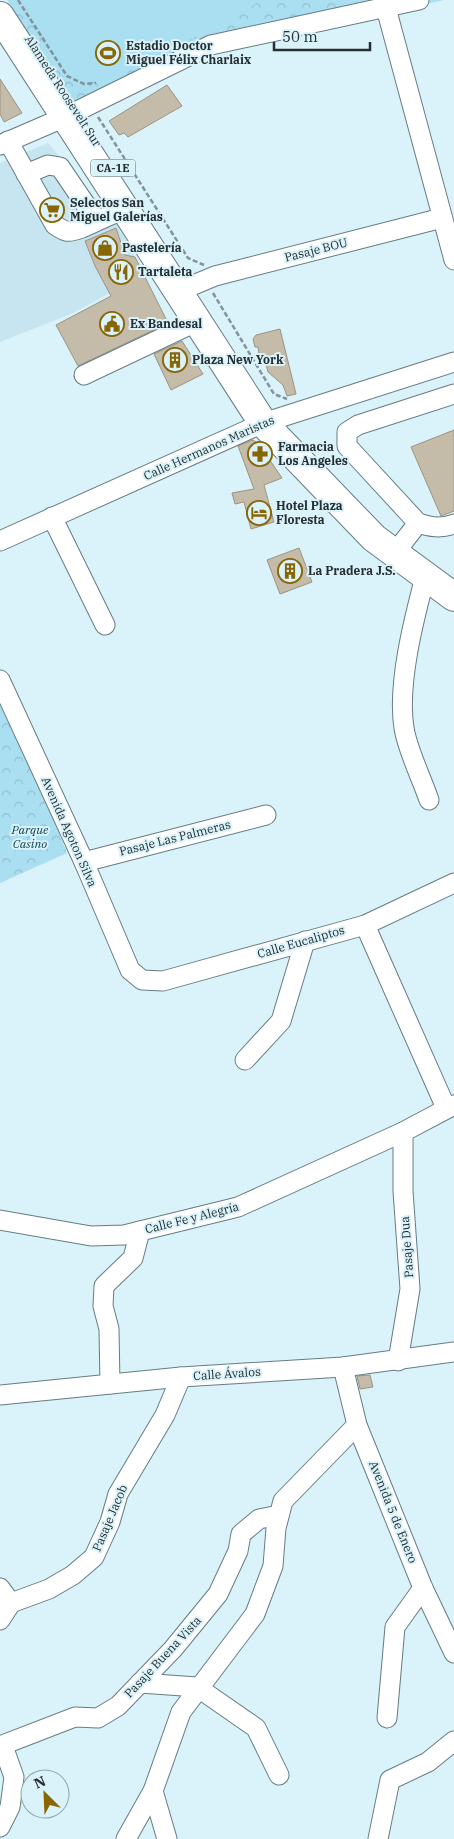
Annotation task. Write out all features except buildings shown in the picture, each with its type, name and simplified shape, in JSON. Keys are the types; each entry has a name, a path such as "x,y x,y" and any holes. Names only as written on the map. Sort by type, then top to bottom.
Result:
{"highway":[{"name":"Alameda Roosevelt Sur","path":"5,10 70,114 126,210 198,321 279,417"},
{"name":"Alameda Roosevelt Sur","path":"70,114 200,282 279,417 300,459 374,538 454,597"}],"street":[{"path":"126,210 117,211 75,230 66,231 55,225 26,174 4,143 70,114 211,46 419,0"},
{"path":"386,8 454,260"},
{"path":"26,174 48,165 60,167 96,220"},
{"name":"Pasaje BOU","path":"200,282 442,218"},
{"path":"84,375 198,321"},
{"name":"Calle Hermanos Maristas","path":"0,541 279,417 454,362"},
{"path":"454,394 358,425 347,432 347,446 418,523 430,527 446,527 454,524"},
{"path":"52,517 105,626"},
{"path":"394,554 418,523"},
{"path":"425,577 412,626 404,690 404,728 429,800"},
{"name":"Avenida Agoton Silva","path":"0,680 84,862 130,970 142,980"},
{"name":"Pasaje Las Palmeras","path":"84,862 266,815"},
{"name":"Calle Eucaliptos","path":"142,980 163,981 365,924 454,883"},
{"path":"365,924 450,1106"},
{"path":"245,1060 281,1021 305,941"},
{"name":"Calle Fe y Alegría","path":"0,1220 91,1236 124,1235 238,1207 403,1132 450,1106"},
{"name":"Pasaje Dua","path":"398,1361 410,1289 403,1191 403,1132"},
{"path":"110,1384 110,1329 103,1306 104,1286 133,1258 140,1231"},
{"name":"Calle Ávalos","path":"0,1395 180,1378 343,1367 454,1352"},
{"name":"Avenida 5 de Enero","path":"343,1367 357,1425 423,1588 454,1653"},
{"name":"Pasaje Jacob","path":"0,1620 6,1596 50,1589 73,1575 94,1557 110,1522 118,1494 165,1415 180,1378"},
{"path":"126,1839 153,1791 181,1712 197,1687 256,1614 273,1566 279,1515 283,1501 357,1425"},
{"name":"Pasaje Buena Vista","path":"1,1746 75,1717 98,1718 118,1706 173,1649 218,1594 238,1551 241,1534 259,1519 279,1515"},
{"path":"387,1718 395,1627 423,1588"},
{"path":"140,1683 197,1687 256,1728 279,1775"},
{"path":"378,1839 390,1780 428,1762 454,1741"},
{"path":"0,1827 10,1807 14,1777 1,1746"},
{"path":"153,1791 167,1839"}],"path":[{"path":"5,10 67,76 84,84 100,83 108,103 98,118 188,258 206,266 200,282 214,296 274,394 290,401 279,417"}],"shaded area":[{"path":"48,143 118,225 146,278 110,293 71,314 0,342 0,163"}],"green space":[{"path":"7,0 444,0 212,52 82,115"},
{"name":"Estadio Doctor Miguel Félix Charlaix","path":"21,0 262,0 208,31 99,82 68,75"},
{"name":"Parque Casino","path":"0,683 67,853 0,883"}],"place":[{"name":"Estadio Doctor Miguel Félix Charlaix","path":"108,53"},
{"name":"Selectos San Miguel Galerías","path":"52,210"},
{"name":"Pastelería","path":"105,248"},
{"name":"Tartaleta","path":"121,272"},
{"name":"Ex Bandesal","path":"112,324"},
{"name":"Plaza New York","path":"175,360"},
{"name":"Farmacia Los Angeles","path":"260,454"},
{"name":"Hotel Plaza Floresta","path":"259,513"},
{"name":"La Pradera J.S.","path":"290,571"}]}
